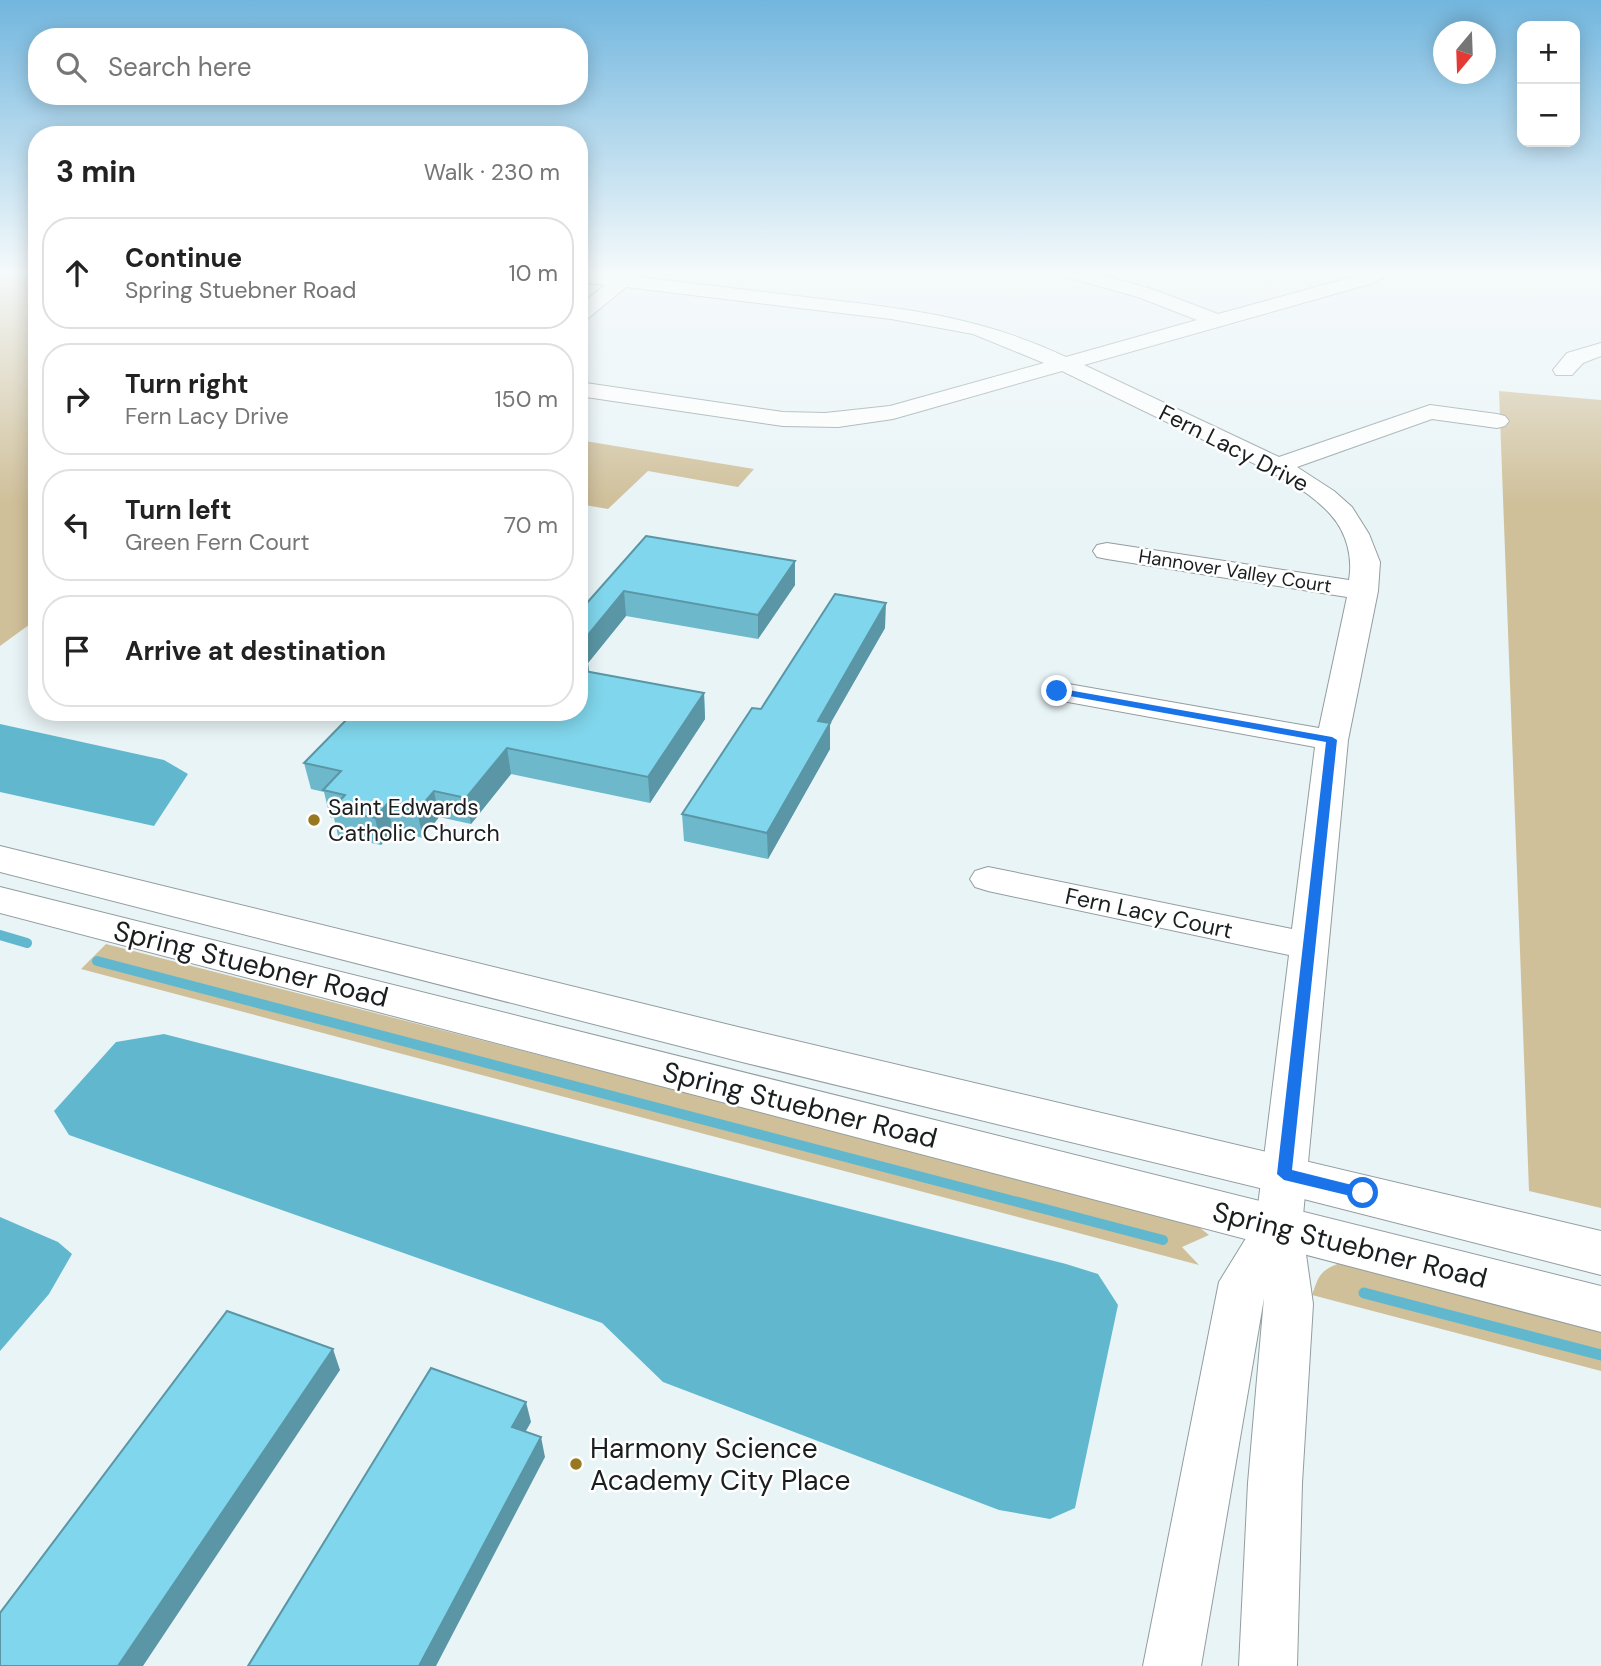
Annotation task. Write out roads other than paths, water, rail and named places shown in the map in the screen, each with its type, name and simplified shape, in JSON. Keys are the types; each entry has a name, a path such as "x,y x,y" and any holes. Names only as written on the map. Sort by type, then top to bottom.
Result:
{"main road":[{"name":"Spring Stuebner Road","path":"0,859 136,893 1279,1226 1601,1309"},
{"path":"102,925 136,893"},
{"name":"Spring Stuebner Road","path":"0,900 732,1065 1284,1174 1601,1253"}],"street":[{"name":"Fern Lacy Drive","path":"1029,348 1278,466 1325,496 1343,512 1356,534 1366,562 1364,591 1332,740 1279,1226"},
{"path":"588,390 850,427 893,412 1123,348"},
{"path":"1564,370 1575,358 1601,349"},
{"path":"713,409 730,391"},
{"path":"1278,466 1430,412 1497,421"},
{"name":"Hannover Valley Court","path":"1107,551 1364,591"},
{"path":"1057,691 1332,740"},
{"name":"Fern Lacy Court","path":"988,879 1309,946"},
{"path":"1172,1666 1243,1282 1279,1226"},
{"path":"1268,1666 1275,1483 1289,1304 1279,1226"}],"water":[{"path":"0,724 164,760 188,774 154,826 0,792"},
{"path":"164,1034 1098,1274 1118,1305 1075,1508 1050,1519 999,1510 663,1382 602,1323 69,1135 54,1111 116,1042"},
{"path":"0,1217 58,1242 72,1254 49,1294 0,1351"}],"waterway":[{"path":"0,935 27,943"},
{"path":"97,961 1163,1240"},
{"path":"1364,1293 1601,1355"}],"place":[{"name":"Saint Edwards Catholic Church","path":"314,820"},
{"name":"Harmony Science Academy City Place","path":"576,1464"}]}
